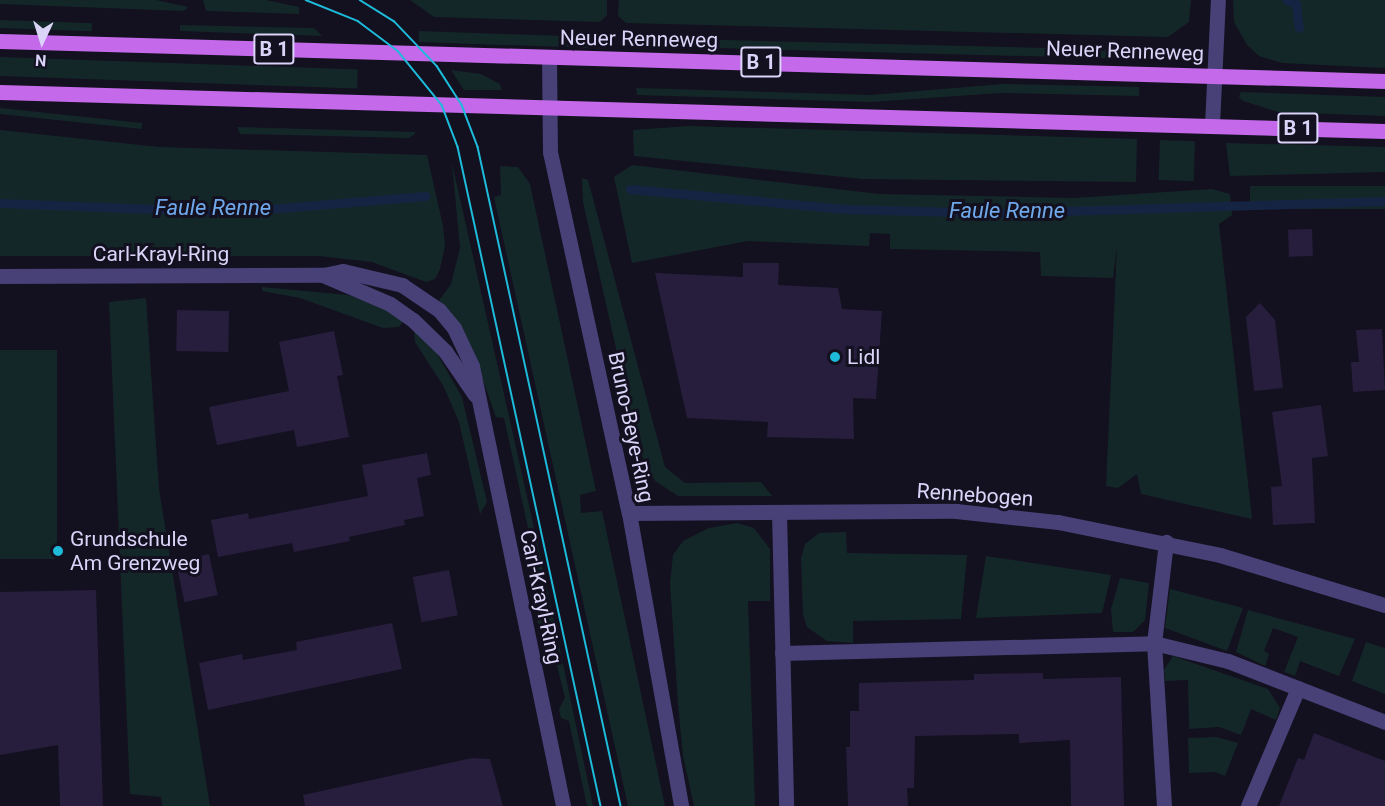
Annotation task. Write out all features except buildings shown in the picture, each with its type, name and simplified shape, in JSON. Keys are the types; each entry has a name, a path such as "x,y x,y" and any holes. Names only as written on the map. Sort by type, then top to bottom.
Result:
{"main road":[{"name":"Neuer Renneweg","path":"0,41 1214,74 1385,81"},
{"name":"B 1","path":"0,92 1385,131"}],"street":[{"path":"1212,125 1218,0"},
{"name":"Bruno-Beye-Ring","path":"549,57 548,107 555,180 629,513 681,806"},
{"name":"Carl-Krayl-Ring","path":"0,276 322,275 343,271 367,274 402,285 429,301 464,345 472,366 476,397 563,806"},
{"name":"Carl-Krayl-Ring","path":"322,275 390,304 413,320 445,351 476,397"},
{"name":"Rennebogen","path":"629,513 956,512 1058,522 1166,542 1385,605"},
{"path":"779,513 786,806"},
{"path":"1164,806 1154,643 1166,542"},
{"path":"782,652 1154,643 1228,661 1385,722"},
{"path":"1248,806 1299,688"}],"green space":[{"path":"0,0 156,0 188,7 184,11 0,4"},
{"path":"203,0 266,0 299,7 299,14 206,11"},
{"path":"410,0 607,0 607,15 600,22 434,17"},
{"path":"619,0 1191,0 1189,22 1168,37 626,23 618,16"},
{"path":"1233,0 1385,0 1385,68 1282,63 1259,56 1247,45 1234,22"},
{"path":"0,20 92,23 92,31 0,28"},
{"path":"180,25 314,28 322,36 180,31"},
{"path":"419,31 606,38 606,49 419,42"},
{"path":"643,38 1133,50 1138,53 1137,59 635,46"},
{"path":"0,57 358,69 357,88 0,76"},
{"path":"451,70 481,74 500,84 502,90 464,90"},
{"path":"1003,84 1139,87 1139,96 1001,93 870,102 637,95 636,88 870,95"},
{"path":"1241,92 1385,97 1385,116 1278,112 1243,101 1239,97"},
{"path":"0,108 142,123 142,129 0,114"},
{"path":"689,126 1137,139 1136,182 863,179 634,156 633,130"},
{"path":"237,127 415,132 415,134 409,138 240,134"},
{"path":"0,130 159,147 427,155 443,226 445,246 440,269 435,279 426,282 372,262 319,256 0,256"},
{"path":"1160,140 1195,141 1194,181 1159,180"},
{"path":"1226,143 1385,147 1385,172 1230,176"},
{"path":"452,163 539,550 593,806 587,806 569,721 561,718 559,709 565,698 547,626 538,627 537,617 544,607 536,565 525,561 523,549 530,537 504,418 496,417 475,358 438,302 451,284 460,248"},
{"path":"632,165 879,194 1073,198 1212,189 1230,194 1232,215 1219,224 1252,519 1141,494 1137,474 1118,488 1106,486 1117,246 1113,278 1041,276 1040,252 890,249 890,234 870,233 869,246 748,241 632,263 614,177"},
{"path":"500,166 518,167 530,184 596,491 580,495 581,513 602,511 665,806 628,806 494,197 501,195"},
{"path":"582,178 588,180 665,467 685,483 761,482 772,496 678,496 655,481 639,450 583,202"},
{"path":"1250,186 1385,186 1385,209 1250,209"},
{"path":"262,287 348,295 381,307 403,322 399,327 383,328 300,298 262,291"},
{"path":"146,298 159,489 210,806 162,806 161,797 130,794 109,302"},
{"path":"414,330 432,345 462,397 487,502 480,514 459,422 444,387 415,342"},
{"path":"0,350 57,350 57,559 0,559"},
{"path":"737,523 754,528 770,549 770,601 748,601 755,806 694,806 683,756 678,704 670,583 673,555 683,541 709,528"},
{"path":"846,532 847,553 967,555 961,619 853,621 853,643 827,641 807,627 803,614 801,558 805,544 819,533"},
{"path":"986,556 1111,575 1102,613 976,618"},
{"path":"1120,578 1149,583 1145,620 1133,632 1113,632 1111,609"},
{"path":"1170,589 1243,608 1227,651 1165,628"},
{"path":"1248,610 1355,639 1339,676 1300,661 1295,676 1284,672 1298,637 1273,628 1264,651 1269,654 1265,666 1236,652"},
{"path":"1366,642 1385,648 1385,694 1352,681"},
{"path":"1173,656 1268,689 1280,708 1276,720 1251,709 1241,735 1219,727 1189,729 1188,680 1165,681 1164,670"},
{"path":"1216,737 1238,743 1225,776 1215,772 1189,773 1188,738"}],"waterway":[{"path":"1287,0 1296,4 1299,28"},
{"name":"Faule Renne","path":"630,189 845,209 1003,213 1385,201"},
{"name":"Faule Renne","path":"0,203 232,212 425,196"}],"tram line":[{"path":"306,0 358,21 398,51 442,105 458,147 601,806"},
{"path":"360,0 394,21 437,66 462,105 478,147 621,806"}],"place":[{"name":"Lidl","path":"835,357"},
{"name":"Grundschule Am Grenzweg","path":"58,551"}]}
